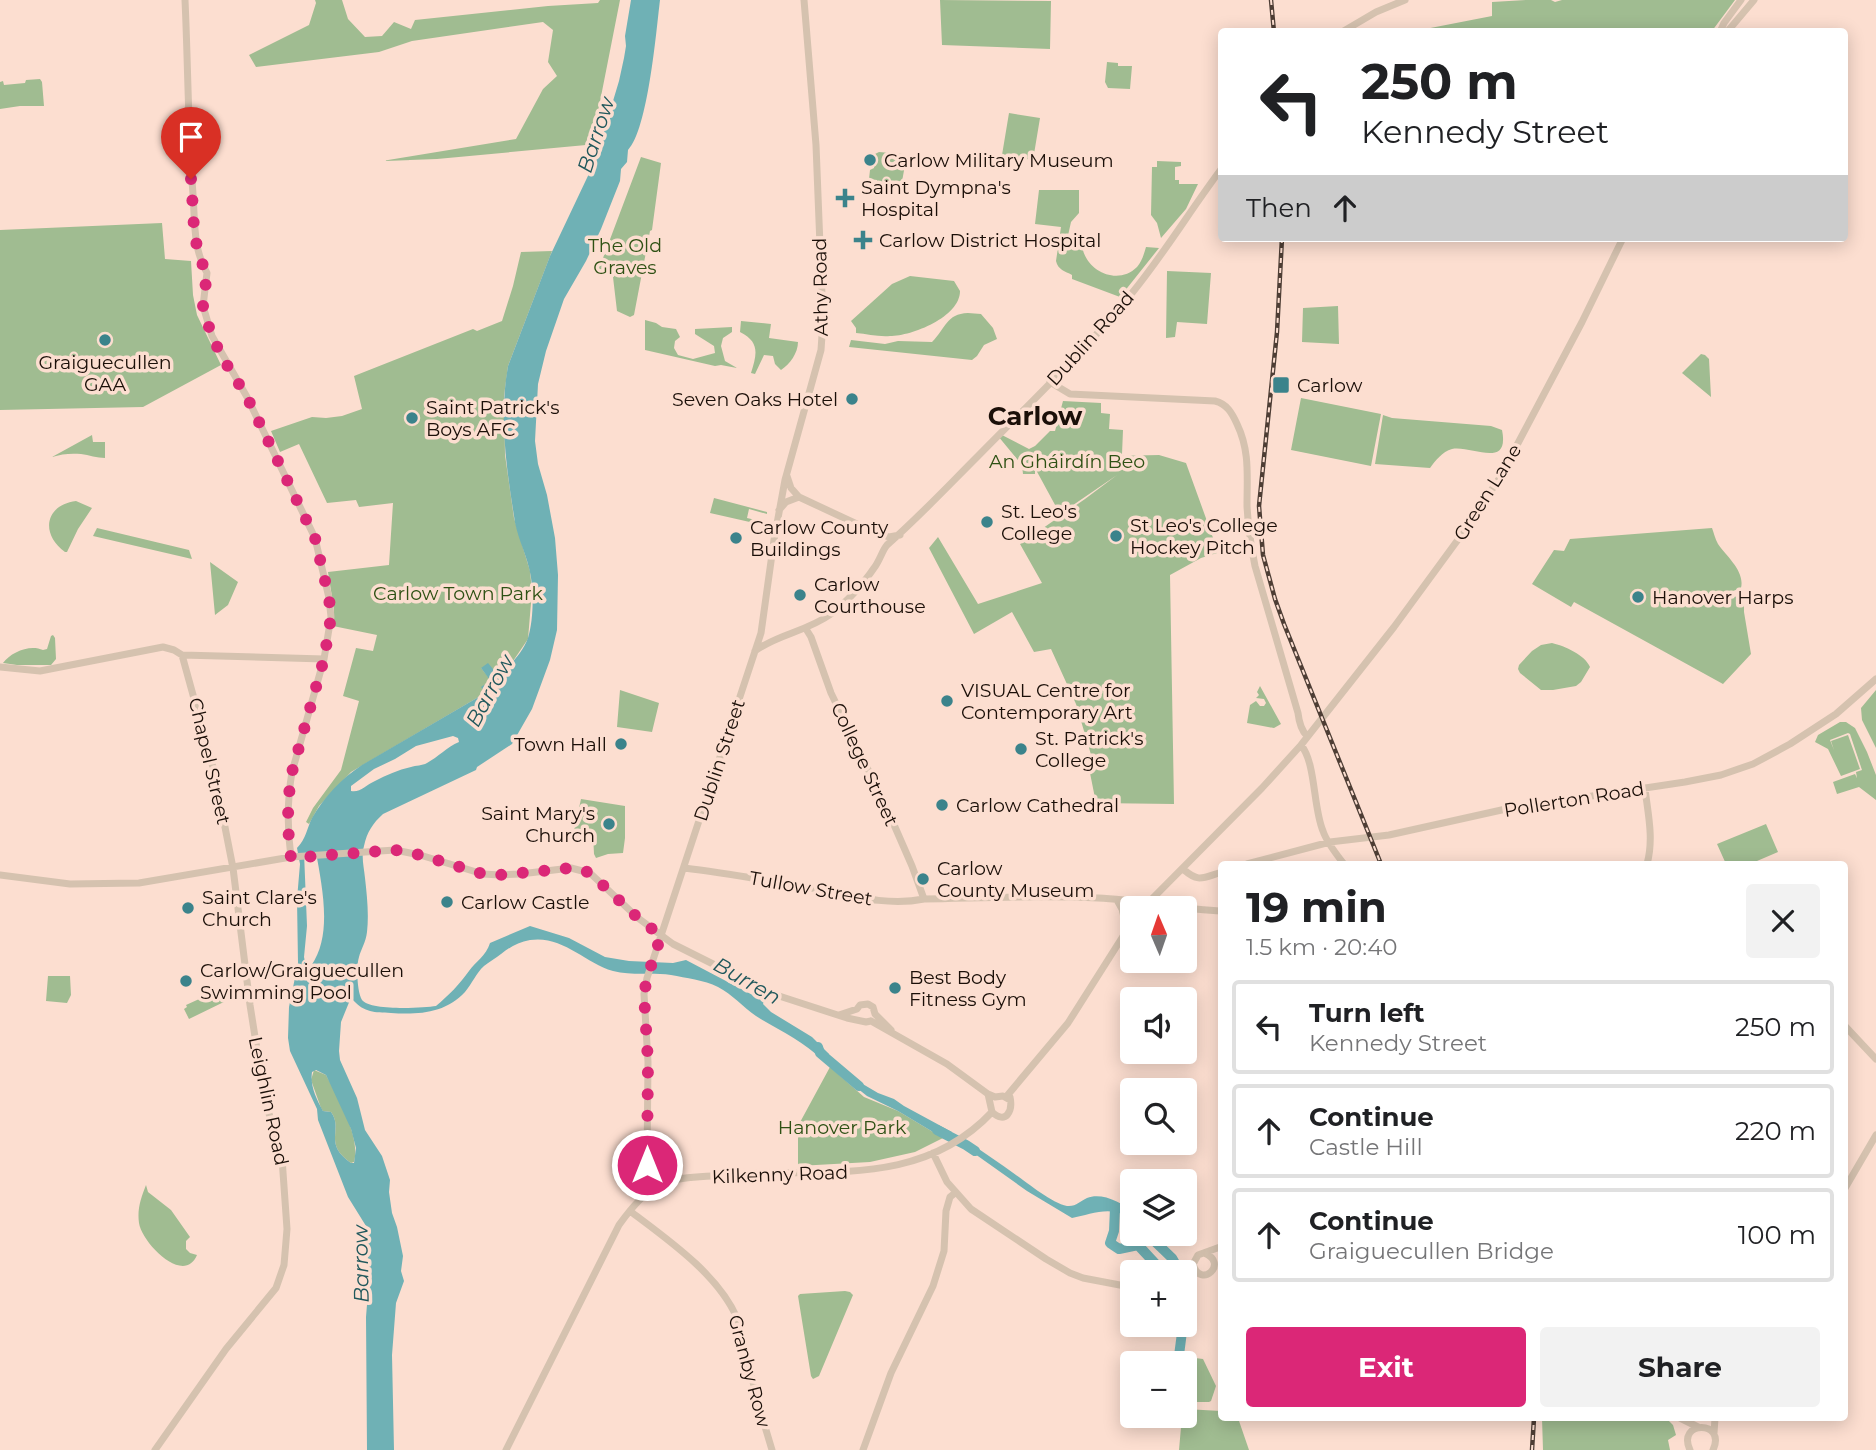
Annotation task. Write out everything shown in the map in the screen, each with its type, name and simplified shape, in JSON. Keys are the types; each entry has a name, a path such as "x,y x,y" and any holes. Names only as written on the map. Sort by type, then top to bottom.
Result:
{"main road":[{"path":"185,0 190,165 196,246 207,273 203,306 212,336 247,397 315,538 331,617 324,659 289,788 288,822 295,857"},
{"name":"Athy Road","path":"754,651 762,628 785,479 819,356 822,334 816,145 804,0"},
{"path":"1349,28 1376,12 1405,0"},
{"path":"1730,28 1754,0"},
{"path":"1722,28 1739,1"},
{"name":"Dublin Road","path":"754,651 776,638 806,629 842,604 869,575 881,558 884,547 901,534 1050,382 1133,292 1218,174"},
{"name":"Green Lane","path":"1155,896 1301,745 1394,628 1473,519 1499,479 1621,242"},
{"path":"1050,382 1070,394 1215,401 1230,410 1247,451 1247,506 1255,566 1303,732 1307,736"},
{"path":"785,479 799,497 874,533 889,537 901,534"},
{"path":"779,511 786,502 799,497"},
{"path":"874,533 884,547"},
{"path":"762,628 776,638"},
{"name":"College Street","path":"806,629 831,693 888,811 925,899"},
{"path":"0,667 40,671 163,648 182,655 324,659"},
{"name":"Dublin Street","path":"652,1189 647,1165 648,1062 644,994 647,978 733,723 754,651"},
{"name":"Chapel Street","path":"182,655 214,771 233,868"},
{"name":"Pollerton Road","path":"1259,861 1330,842 1389,835 1506,809 1645,789 1735,771 1753,764 1814,729 1876,679"},
{"path":"1298,713 1304,721 1316,724"},
{"path":"1301,745 1310,767 1322,831 1342,861"},
{"path":"1645,789 1651,834 1648,861"},
{"path":"0,875 70,884 121,884 295,857 395,850 483,874 500,875 571,868 590,873 638,918 673,944 760,988 847,1018 866,1022 873,1017"},
{"name":"Leighlin Road","path":"155,1450 226,1349 272,1294 284,1265 287,1228 282,1158 265,1100 233,868"},
{"name":"Tullow Street","path":"684,869 797,885 882,901 1027,896 1120,901"},
{"path":"1183,869 1197,879 1218,873"},
{"path":"1117,900 1120,906"},
{"name":"Tullow Street","path":"1197,909 1218,911"},
{"path":"1009,1096 1068,1023 1120,941"},
{"path":"839,1015 868,1004 873,1007 873,1017"},
{"path":"857,1009 857,1016 861,1020"},
{"path":"873,1017 900,1037 947,1064 991,1098 992,1115 1005,1116 1010,1112 1012,1106 1009,1096"},
{"path":"1848,1029 1876,1059"},
{"path":"991,1098 1009,1096"},
{"name":"Kilkenny Road","path":"506,1450 619,1225 638,1200 652,1189 678,1179 736,1174 847,1172 896,1166 948,1146 992,1115"},
{"path":"1848,1182 1876,1135"},
{"path":"933,1153 947,1182 971,1209 1070,1273 1120,1285"},
{"path":"863,1450 891,1373 933,1286 944,1251 946,1211 950,1197 955,1193"},
{"name":"Granby Row","path":"630,1211 691,1259 732,1306 772,1450"},
{"path":"1195,1260 1218,1246"},
{"path":"1197,1271 1206,1275 1212,1272 1217,1263 1204,1253"},
{"path":"1682,1421 1690,1450"},
{"path":"1686,1421 1714,1434"},
{"path":"1687,1439 1693,1430 1709,1421"},
{"path":"1713,1421 1716,1442 1713,1450"}],"green space":[{"path":"315,0 342,0 348,19 365,37 382,36 394,22 411,29 415,20 620,0 594,132 586,145 437,159 382,161 516,139 543,89 557,76 548,62 553,30 543,22 412,41 379,52 256,67 249,55 309,25"},
{"path":"940,0 1051,1 1050,49 942,45"},
{"path":"1735,0 1714,28 1430,28 1492,16 1492,2"},
{"path":"1107,62 1118,63 1118,66 1132,66 1130,89 1108,88 1105,82"},
{"path":"40,79 44,106 0,109 0,82 3,81 4,85"},
{"path":"1009,113 1040,118 1033,160 1002,155"},
{"path":"875,154 902,154 901,164 905,165 901,187 883,192 877,190 877,180 869,179 870,170 874,168"},
{"name":"The Old Graves","path":"641,157 661,163 652,230 634,315 630,317 617,311 613,277 596,272"},
{"path":"1157,161 1181,162 1181,166 1175,167 1175,180 1179,180 1179,184 1198,184 1186,209 1161,238 1157,223 1151,215 1152,167 1157,167"},
{"path":"1039,190 1079,190 1079,213 1071,222 1067,240 1082,240 1087,259 1101,272 1119,276 1129,273 1139,265 1146,247 1159,248 1120,297 1072,279 1072,275 1058,266 1056,261 1061,227 1035,224"},
{"name":"Graiguecullen GAA","path":"162,223 165,259 191,261 197,315 221,365 143,407 0,410 0,230"},
{"name":"Carlow Town Park","path":"552,251 508,366 504,396 505,455 514,518 530,571 532,591 528,639 509,667 498,675 481,668 490,679 497,682 489,689 482,687 486,692 351,772 319,806 309,824 306,822 313,808 341,770 359,701 343,696 356,648 373,651 377,635 333,626 334,609 328,572 389,565 393,503 359,507 356,500 327,503 299,444 280,452 271,431 312,417 342,416 362,409 354,376 473,329 477,331 502,321 521,252"},
{"path":"1167,271 1211,273 1207,324 1177,322 1175,337 1166,338"},
{"path":"910,276 954,281 960,291 958,300 944,317 910,333 886,336 856,333 851,321 892,284"},
{"path":"1338,306 1339,344 1302,342 1303,308"},
{"path":"968,313 981,314 993,328 997,339 984,345 972,360 849,347 851,340 885,344 898,341 932,342 951,319"},
{"path":"645,320 676,329 680,337 675,341 674,348 678,355 693,359 715,353 714,346 695,334 695,329 732,327 732,332 723,338 721,346 725,361 737,368 715,366 645,350"},
{"path":"741,321 771,324 769,338 798,342 797,350 781,370 775,364 773,356 764,355 755,374 751,373 755,349 751,340 740,332"},
{"path":"1701,354 1709,359 1711,397 1682,373"},
{"path":"1301,398 1381,414 1371,466 1291,450"},
{"name":"An Gháirdín Beo","path":"1063,401 1101,403 1101,413 1110,414 1109,429 1123,430 1122,454 1114,456 1159,455 1186,463 1216,546 1217,553 1201,558 1170,575 1174,804 1096,803 1090,773 1092,758 1076,704 1051,649 1034,652 1012,612 974,634 929,548 938,537 978,604 1042,583 1020,544 1117,475 1060,514 1035,468 1035,474 1023,474 1022,465 998,436 1000,434 1029,449 1035,446 1050,431 1055,431"},
{"path":"1383,415 1491,426 1502,430 1503,442 1495,453 1452,449 1442,454 1430,468 1375,464"},
{"path":"92,435 93,442 105,442 105,458 81,454 52,457"},
{"path":"714,498 767,512 749,509 747,518 764,522 763,525 710,513"},
{"path":"76,501 92,508 65,552 52,537 50,521 58,508"},
{"path":"97,528 189,550 192,559 93,536"},
{"path":"1712,528 1718,544 1734,564 1742,582 1741,588 1733,591 1732,597 1744,598 1751,654 1723,684 1574,602 1571,607 1532,584 1554,550 1564,551 1570,539"},
{"path":"210,562 238,582 228,605 215,615"},
{"path":"53,635 56,659 51,665 3,663 21,650 47,649"},
{"path":"1552,643 1574,652 1590,667 1576,686 1541,690 1520,673 1519,665 1532,651 1541,645"},
{"path":"1260,686 1281,724 1274,728 1247,723 1250,705 1256,701 1260,706 1266,703 1264,699 1256,698"},
{"path":"620,690 659,703 652,732 617,727"},
{"path":"1876,690 1876,748 1862,720 1861,708"},
{"path":"1840,722 1846,722 1855,728 1867,752 1876,775 1876,800 1859,787 1837,794 1833,782 1855,774 1857,778 1856,772 1862,770 1850,734 1830,740 1834,750 1831,741 1848,735 1860,769 1841,776 1828,749 1815,742 1818,735"},
{"path":"581,799 625,806 623,853 596,858 593,834 574,831"},
{"path":"1766,824 1778,852 1757,861 1725,861 1717,844"},
{"path":"48,976 70,976 71,995 67,1003 46,1001"},
{"path":"230,985 230,999 189,1019 184,1009 186,1005"},
{"name":"Hanover Park","path":"830,1067 864,1097 898,1111 943,1138 915,1152 870,1162 798,1166 798,1126"},
{"path":"314,1070 326,1075 347,1118 354,1141 354,1162 351,1163 337,1149 336,1125 331,1112 321,1108 311,1080"},
{"path":"146,1185 148,1192 171,1210 190,1237 186,1241 186,1249 197,1255 191,1263 183,1266 164,1258 142,1231 139,1213"},
{"path":"845,1291 853,1295 819,1376 813,1379 798,1296"},
{"path":"1197,1358 1203,1359 1216,1386 1209,1402 1197,1402"},
{"path":"1197,1410 1218,1411 1218,1421 1239,1421 1249,1450 1179,1450 1181,1428 1197,1428"},
{"path":"1542,1421 1669,1421 1676,1435 1668,1440 1670,1450 1543,1450"}],"water":[{"name":"Barrow","path":"631,0 660,0 650,79 641,122 628,150 627,162 621,169 620,181 601,229 564,299 538,384 535,441 555,538 558,575 557,630 550,660 532,709 512,744 476,770 383,814 371,828 363,854 368,918 366,936 358,961 359,991 362,1000 375,1006 436,1006 450,994 490,943 530,926 569,938 605,957 673,963 686,960 764,1001 763,1004 771,1012 812,1037 829,1054 822,1060 799,1041 756,1016 718,987 671,975 613,971 552,941 518,943 486,964 457,999 431,1011 411,1014 370,1011 350,1000 341,1022 340,1060 357,1098 365,1130 382,1156 390,1180 389,1192 403,1256 401,1271 404,1281 396,1303 392,1355 394,1450 367,1450 366,1317 369,1280 366,1226 348,1197 318,1120 317,1109 290,1051 288,1038 289,1007 298,963 297,899 300,864 297,848 317,810 341,782 362,765 482,695 485,692 481,687 484,685 489,689 497,682 490,680 481,668 488,663 498,675 516,658 528,638 532,612 531,575 515,523 505,441 504,404 508,366 550,256 595,161 619,81 626,46","holes":["453,736 458,738 459,742 427,763 397,771 360,790 351,791 351,786 374,769 416,746","316,852 324,911 322,940 311,966 306,966 304,957 307,926 304,853","316,1070 326,1075 351,1129 356,1148 354,1163 342,1156 337,1149 336,1125 331,1112 323,1111 318,1101 312,1072"]},
{"path":"852,1075 878,1093 894,1099 952,1132 943,1138 867,1096 847,1080"},
{"path":"967,1141 1061,1204 1075,1205 1087,1198 1099,1196 1120,1204 1120,1213 1104,1211 1072,1218 960,1145"},
{"path":"1176,1337 1186,1337 1185,1351 1175,1351"}],"waterway":[{"name":"Burren","path":"818,1047 820,1053 859,1086"},
{"name":"Burren","path":"937,1130 975,1151"},
{"path":"1115,1208 1114,1231 1110,1243 1119,1249 1138,1245 1152,1260"},
{"name":"Burren","path":"1160,1246 1173,1260"}],"railway":[{"path":"1271,0 1274,28"},
{"path":"1282,242 1277,332 1259,506 1263,555 1284,624 1380,861"},
{"path":"1532,1450 1534,1421"}],"place":[{"name":"Carlow Military Museum","path":"870,160"},
{"name":"Saint Dympna's Hospital","path":"845,198"},
{"name":"Carlow District Hospital","path":"863,240"},
{"name":"Graiguecullen GAA","path":"105,340"},
{"name":"Carlow","path":"1281,385"},
{"name":"Seven Oaks Hotel","path":"852,399"},
{"name":"Saint Patrick's Boys AFC","path":"412,418"},
{"name":"St. Leo's College","path":"987,522"},
{"name":"St Leo's College Hockey Pitch","path":"1116,536"},
{"name":"Carlow County Buildings","path":"736,538"},
{"name":"Carlow Courthouse","path":"800,595"},
{"name":"Hanover Harps","path":"1638,597"},
{"name":"VISUAL Centre for Contemporary Art","path":"947,701"},
{"name":"Town Hall","path":"621,744"},
{"name":"St. Patrick's College","path":"1021,749"},
{"name":"Carlow Cathedral","path":"942,805"},
{"name":"Saint Mary's Church","path":"609,824"},
{"name":"Carlow County Museum","path":"923,879"},
{"name":"Carlow Castle","path":"447,902"},
{"name":"Saint Clare's Church","path":"188,908"},
{"name":"Carlow/Graiguecullen Swimming Pool","path":"186,981"},
{"name":"Best Body Fitness Gym","path":"895,988"}],"district":[{"name":"Carlow","path":"1035,416"}],"route":[{"path":"191,179 196,246 207,273 202,299 205,316 222,357 247,397 315,538 329,598 331,617 324,659 289,788 291,858 395,850 483,874 520,874 571,868 590,873 661,936 644,994 648,1062 647,1165"}]}
